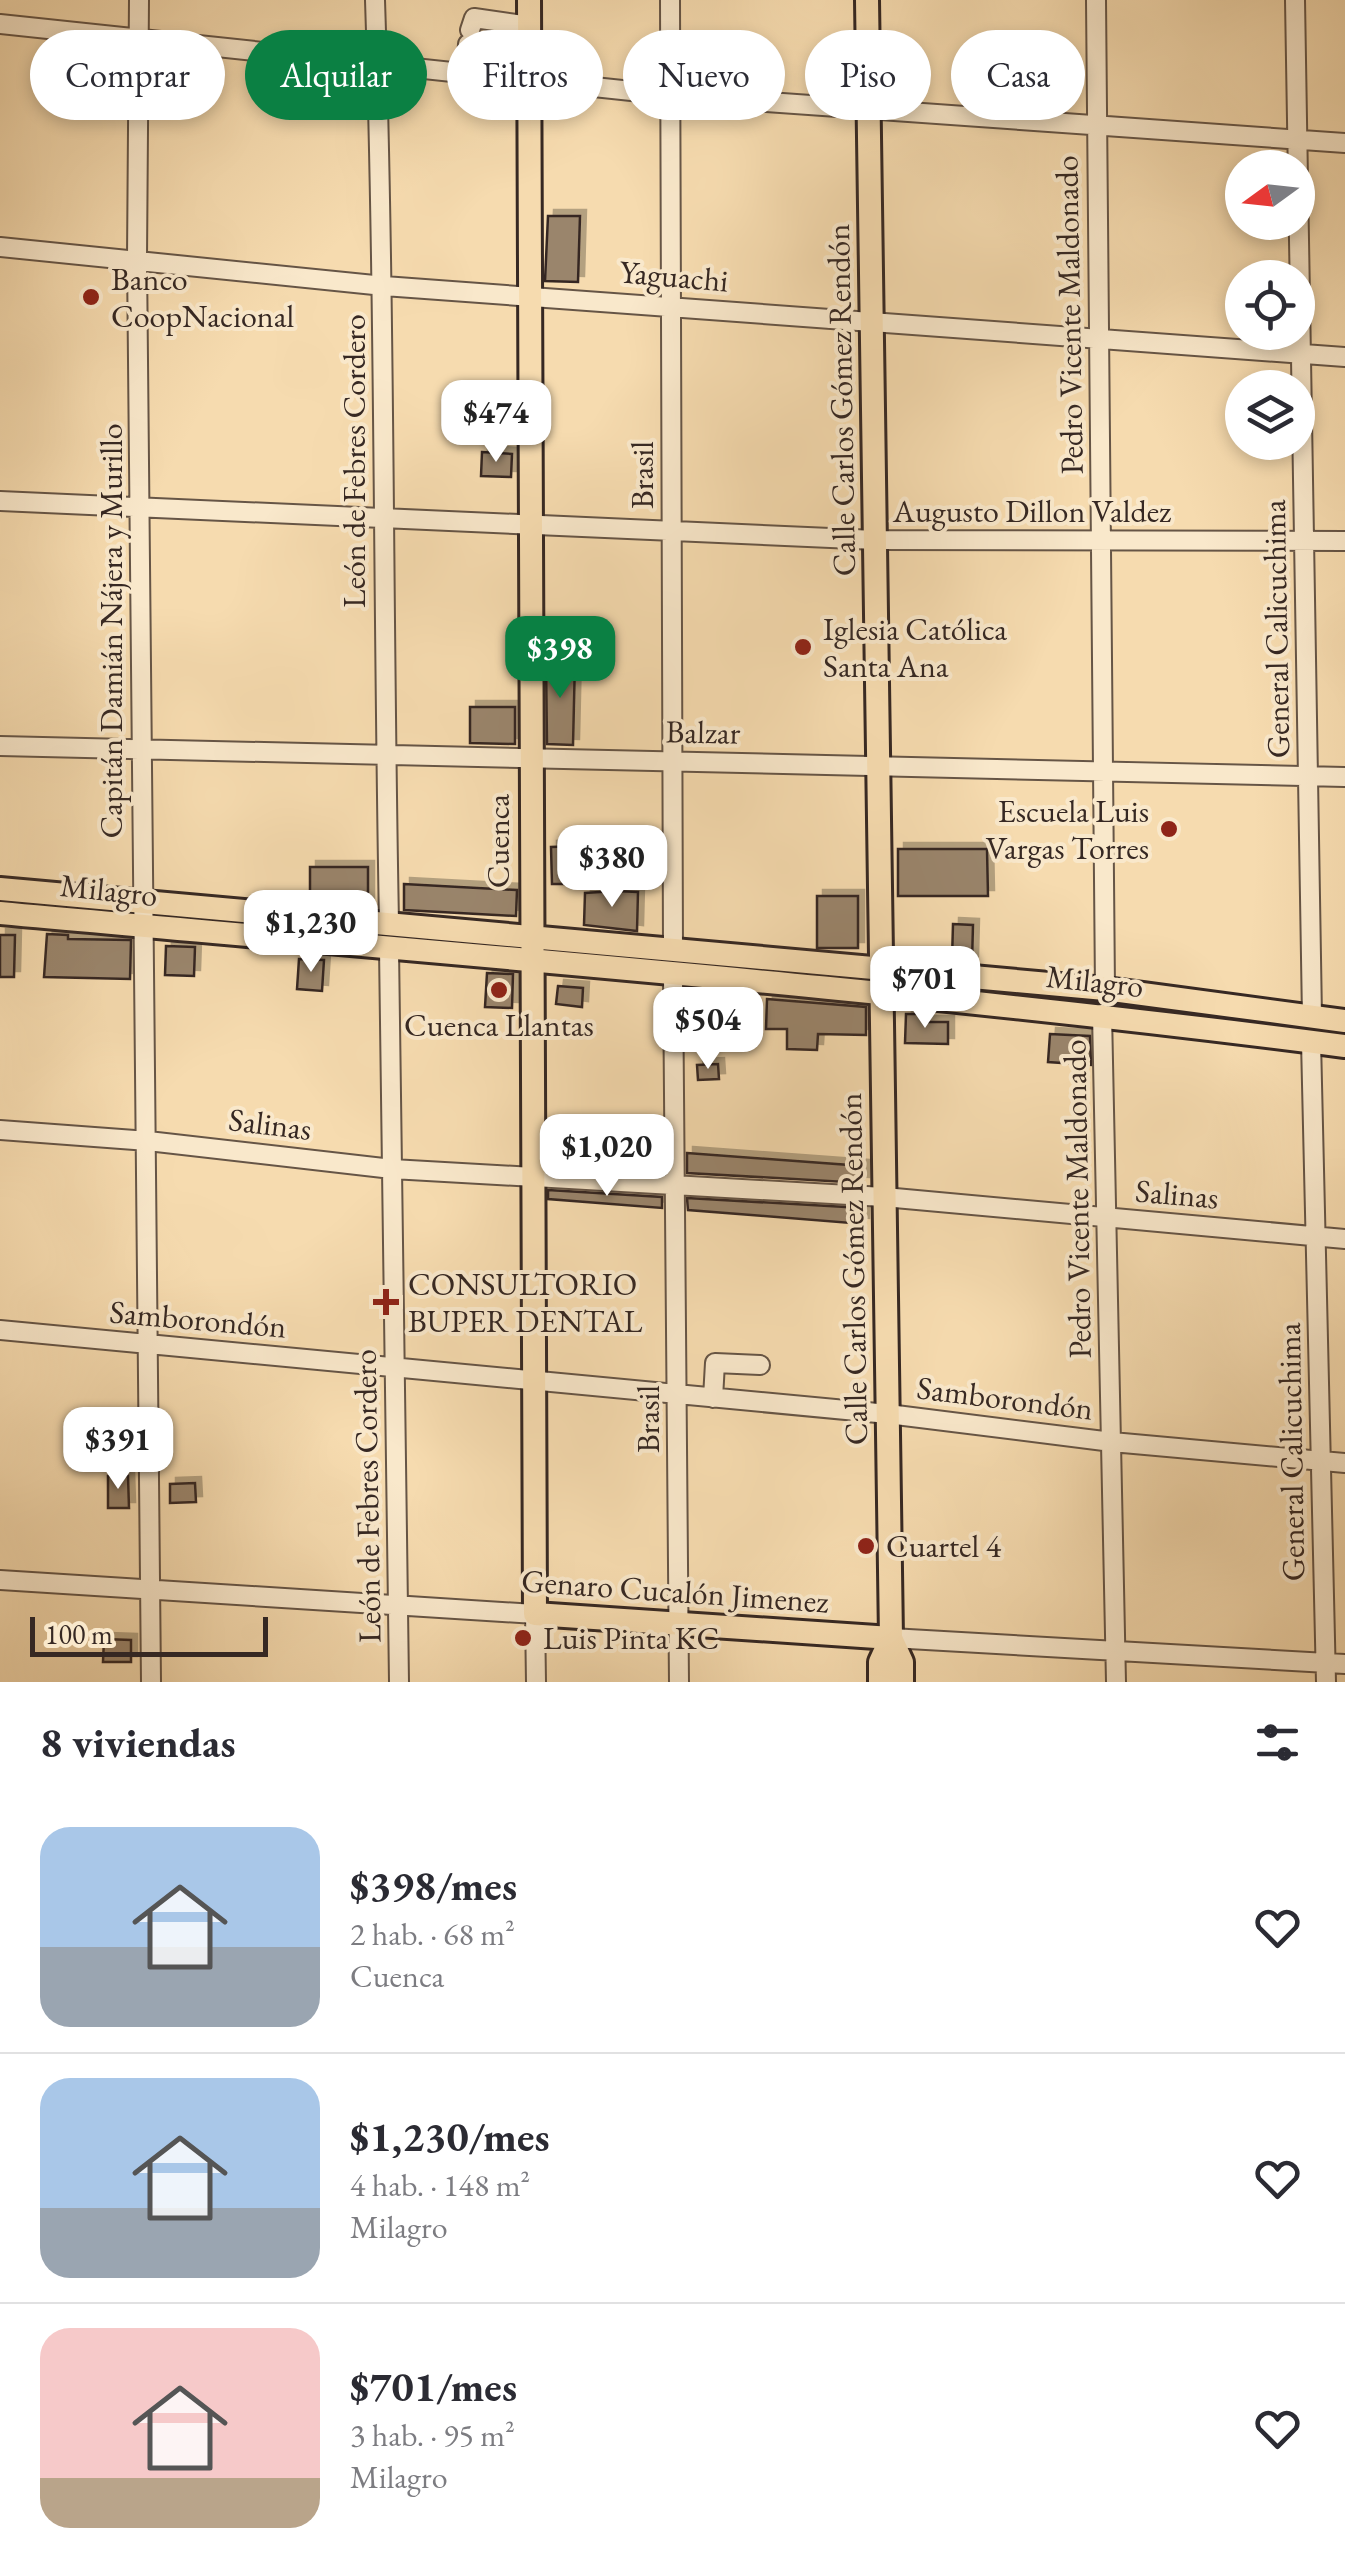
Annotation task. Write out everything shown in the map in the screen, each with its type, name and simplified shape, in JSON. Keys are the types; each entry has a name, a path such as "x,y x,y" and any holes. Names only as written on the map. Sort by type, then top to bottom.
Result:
{"main road":[{"name":"Cuenca","path":"530,0 530,30"},
{"name":"Calle Carlos Gómez Rendón","path":"868,0 868,30"},
{"name":"Cuenca","path":"530,120 530,934 537,1177 535,1614"},
{"name":"Calle Carlos Gómez Rendón","path":"868,120 881,968 875,1197 888,1414 891,1638 902,1662 902,1682"},
{"name":"Milagro","path":"0,889 1105,988 1345,1021"},
{"name":"Milagro","path":"0,913 881,992 1102,1014 1345,1046"},
{"name":"Genaro Cucalón Jimenez","path":"535,1614 891,1638"},
{"name":"Calle Carlos Gómez Rendón","path":"880,1682 880,1662 891,1638"}],"street":[{"name":"Capitán Damián Nájera y Murillo","path":"139,0 139,30"},
{"name":"León de Febres Cordero","path":"375,0 376,30"},
{"name":"Brasil","path":"670,0 670,30"},
{"name":"Pedro Vicente Maldonado","path":"1096,0 1105,988"},
{"name":"General Calicuchima","path":"1295,0 1312,1017"},
{"path":"471,30 474,18 530,26"},
{"path":"0,24 60,30"},
{"path":"931,117 1345,143"},
{"name":"Capitán Damián Nájera y Murillo","path":"138,120 151,1682"},
{"name":"León de Febres Cordero","path":"379,120 384,286 382,519 388,922"},
{"name":"Brasil","path":"669,120 673,949"},
{"name":"Yaguachi","path":"0,247 384,286 1345,357"},
{"name":"Augusto Dillon Valdez","path":"0,501 876,540 1345,541"},
{"name":"Balzar","path":"0,746 1345,777"},
{"name":"León de Febres Cordero","path":"389,949 399,1682"},
{"name":"Brasil","path":"674,976 679,1682"},
{"name":"Pedro Vicente Maldonado","path":"1102,1014 1116,1682"},
{"name":"General Calicuchima","path":"1311,1042 1326,1672"},
{"name":"Salinas","path":"0,1130 148,1140 392,1168 875,1197 1345,1239"},
{"name":"Samborondón","path":"0,1330 888,1414 1112,1442 1345,1464"},
{"path":"713,1398 715,1364 760,1365"},
{"name":"Genaro Cucalón Jimenez","path":"0,1580 535,1614"},
{"name":"Cuenca","path":"535,1614 536,1682"},
{"name":"Genaro Cucalón Jimenez","path":"891,1638 1116,1652 1326,1672 1345,1664"}],"building":[{"path":"548,216 580,216 578,282 545,281"},
{"path":"482,452 512,454 511,477 481,476"},
{"path":"546,660 575,660 573,745 547,744"},
{"path":"470,707 515,707 515,744 470,743"},
{"path":"578,846 579,884 552,884 551,847"},
{"path":"898,849 987,849 988,896 898,896"},
{"path":"310,867 368,867 368,904 310,902"},
{"path":"404,884 517,890 516,916 404,910"},
{"path":"638,892 637,931 584,925 585,893"},
{"path":"817,896 858,896 858,948 817,948"},
{"path":"953,924 973,925 972,962 952,960"},
{"path":"47,934 68,935 68,939 131,940 130,979 44,977"},
{"path":"0,935 15,935 14,977 0,977"},
{"path":"166,946 195,947 194,976 165,975"},
{"path":"299,959 324,960 322,991 297,989"},
{"name":"Cuenca Llantas","path":"487,973 513,974 512,1008 485,1007"},
{"path":"558,986 583,988 582,1007 556,1004"},
{"path":"694,994 721,995 720,1023 694,1023"},
{"path":"767,999 866,1007 866,1035 818,1034 817,1050 787,1049 787,1029 766,1029"},
{"path":"906,1014 926,1014 926,1022 948,1022 948,1044 905,1043"},
{"path":"1050,1034 1090,1036 1091,1065 1048,1062"},
{"path":"718,1064 719,1079 698,1080 697,1065"},
{"path":"548,1143 662,1151 662,1172 548,1165"},
{"path":"687,1153 863,1166 863,1183 687,1173"},
{"path":"548,1190 662,1197 662,1208 548,1199"},
{"path":"687,1198 863,1208 863,1224 688,1210"},
{"path":"108,1476 128,1476 129,1508 108,1508"},
{"path":"195,1483 196,1502 170,1503 170,1484"},
{"path":"104,1639 131,1640 131,1662 103,1662"}],"place":[{"name":"Banco CoopNacional","path":"91,297"},
{"name":"Iglesia Católica Santa Ana","path":"803,647"},
{"name":"Escuela Luis Vargas Torres","path":"1169,829"},
{"name":"Cuenca Llantas","path":"499,990"},
{"name":"CONSULTORIO BUPER DENTAL","path":"386,1302"},
{"name":"Cuartel 4","path":"866,1546"},
{"name":"Luis Pinta KC","path":"523,1638"}]}
